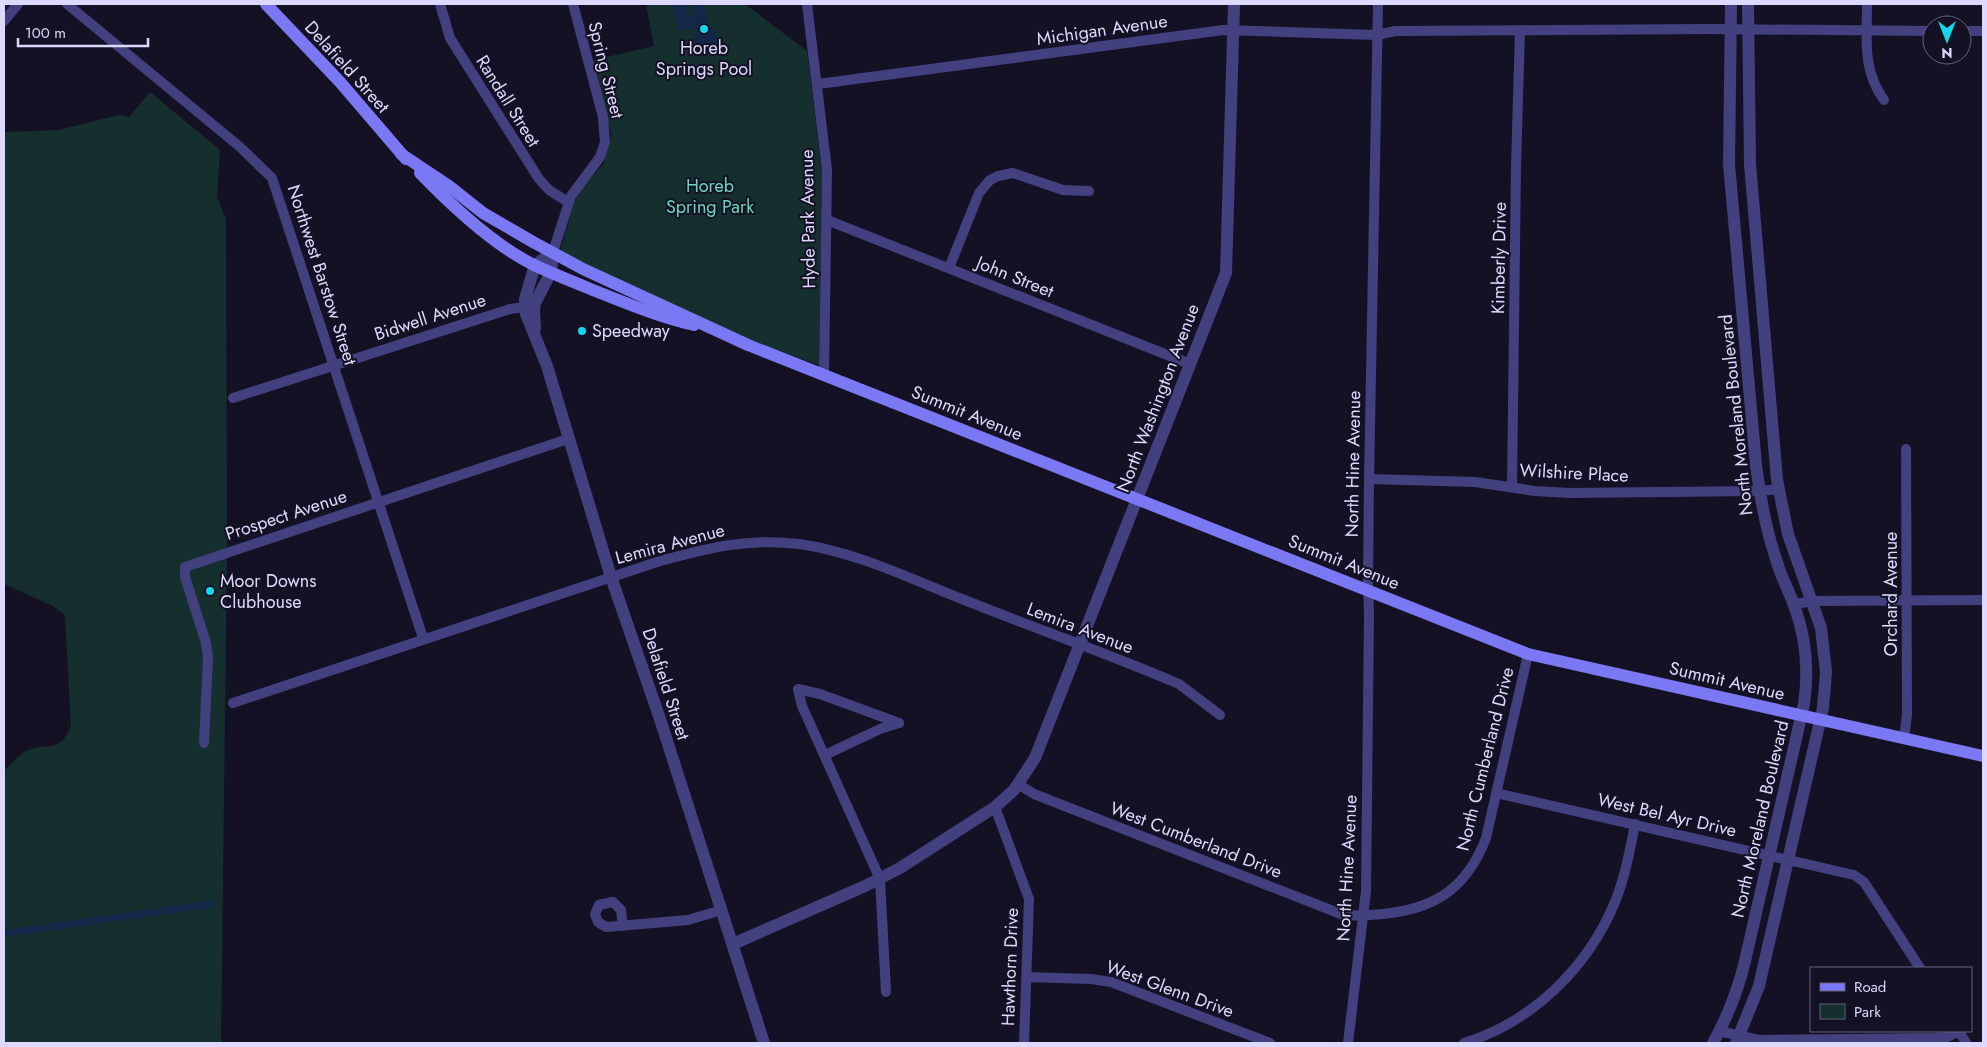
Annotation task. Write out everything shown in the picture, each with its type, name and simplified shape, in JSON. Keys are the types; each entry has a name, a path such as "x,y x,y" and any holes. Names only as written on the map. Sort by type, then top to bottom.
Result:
{"main road":[{"name":"Delafield Street","path":"266,4 340,82 401,154 438,192 503,246 535,265"},
{"name":"Delafield Street","path":"401,154 449,186 483,213 553,252"},
{"name":"Summit Avenue","path":"553,252 583,269 748,345 1528,654 1983,756"},
{"name":"Summit Avenue","path":"535,265 676,321 713,329"}],"street":[{"path":"4,21 18,4"},
{"name":"Northwest Barstow Street","path":"68,4 269,173 277,190 423,638"},
{"name":"Randall Street","path":"440,4 450,38 538,179 549,190 568,202"},
{"name":"Spring Street","path":"553,252 568,202 578,185 600,157 605,142 603,117 573,4"},
{"name":"Hyde Park Avenue","path":"806,4 818,84 827,170 824,376"},
{"name":"North Washington Avenue","path":"734,944 880,879 995,807 1018,784 1035,758 1226,268 1234,4"},
{"name":"North Hine Avenue","path":"1348,1043 1366,891 1369,479 1378,4"},
{"name":"North Moreland Boulevard","path":"1713,1043 1740,982 1788,775 1806,686 1806,661 1802,633 1794,604 1771,546 1759,491 1729,164 1731,4"},
{"name":"North Moreland Boulevard","path":"1737,1040 1759,986 1789,860 1826,689 1821,628 1788,534 1779,489 1750,164 1748,4"},
{"path":"1867,4 1868,66 1873,84 1884,100"},
{"name":"Michigan Avenue","path":"818,84 1233,30 1377,35 1394,31 1520,30 1922,31"},
{"name":"Kimberly Drive","path":"1512,487 1520,30"},
{"path":"1729,83 1748,84"},
{"path":"949,268 979,193 990,180 1013,173 1063,190 1089,191"},
{"name":"John Street","path":"827,220 1190,364"},
{"path":"524,307 535,265 553,252"},
{"name":"Delafield Street","path":"535,335 535,303 551,272 553,252"},
{"name":"Bidwell Avenue","path":"232,398 510,309 524,307"},
{"name":"Delafield Street","path":"524,307 547,366 612,577 734,944 764,1043"},
{"name":"Prospect Avenue","path":"204,743 208,657 206,643 185,577 185,567 568,439"},
{"name":"Orchard Avenue","path":"1904,738 1907,716 1906,450"},
{"name":"Wilshire Place","path":"1369,479 1475,482 1569,493 1759,491 1779,489"},
{"name":"Lemira Avenue","path":"233,703 423,638 658,562 721,545 743,542 799,544 850,556 1178,684 1220,715"},
{"path":"1794,604 1813,601 1983,600"},
{"name":"North Cumberland Drive","path":"1364,915 1423,907 1455,887 1474,865 1486,838 1528,654"},
{"path":"1806,661 1825,661"},
{"path":"825,755 880,729 899,723 820,694 798,689 802,706 880,879 886,992"},
{"path":"1788,775 1807,779"},
{"name":"West Cumberland Drive","path":"1018,784 1034,794 1329,910 1347,915 1364,915"},
{"name":"West Bel Ayr Drive","path":"1496,793 1770,855 1859,878 1877,901 1919,967"},
{"name":"Hawthorn Drive","path":"995,807 1029,899 1024,1043"},
{"path":"1464,1043 1507,1025 1527,1012 1554,990 1581,962 1600,934 1615,901 1635,824"},
{"path":"623,926 688,920 722,910"},
{"name":"West Glenn Drive","path":"1027,976 1091,979 1111,982 1270,1043"},
{"path":"1719,1032 1737,1040 1934,1038 1947,1037 1958,1032"}],"green space":[{"name":"Horeb Spring Park","path":"646,4 745,4 807,51 822,173 819,365 752,341 560,252 575,200 583,187 604,163 611,135 594,60 654,46"},
{"path":"150,92 220,150 217,197 226,219 227,547 221,1043 4,1043 4,771 28,750 52,746 62,741 71,727 65,615 53,606 4,584 4,132 59,130 119,115 129,117"}],"water":[{"name":"Horeb Springs Pool","path":"672,4 685,4 690,16 696,14 693,4 703,4 708,23 723,42 709,52 691,54 696,30 694,28 679,31"},
{"path":"214,900 215,907 4,937 4,930"}],"place":[{"name":"Horeb Springs Pool","path":"704,29"},
{"name":"Speedway","path":"582,331"},
{"name":"Moor Downs Clubhouse","path":"210,591"}]}
